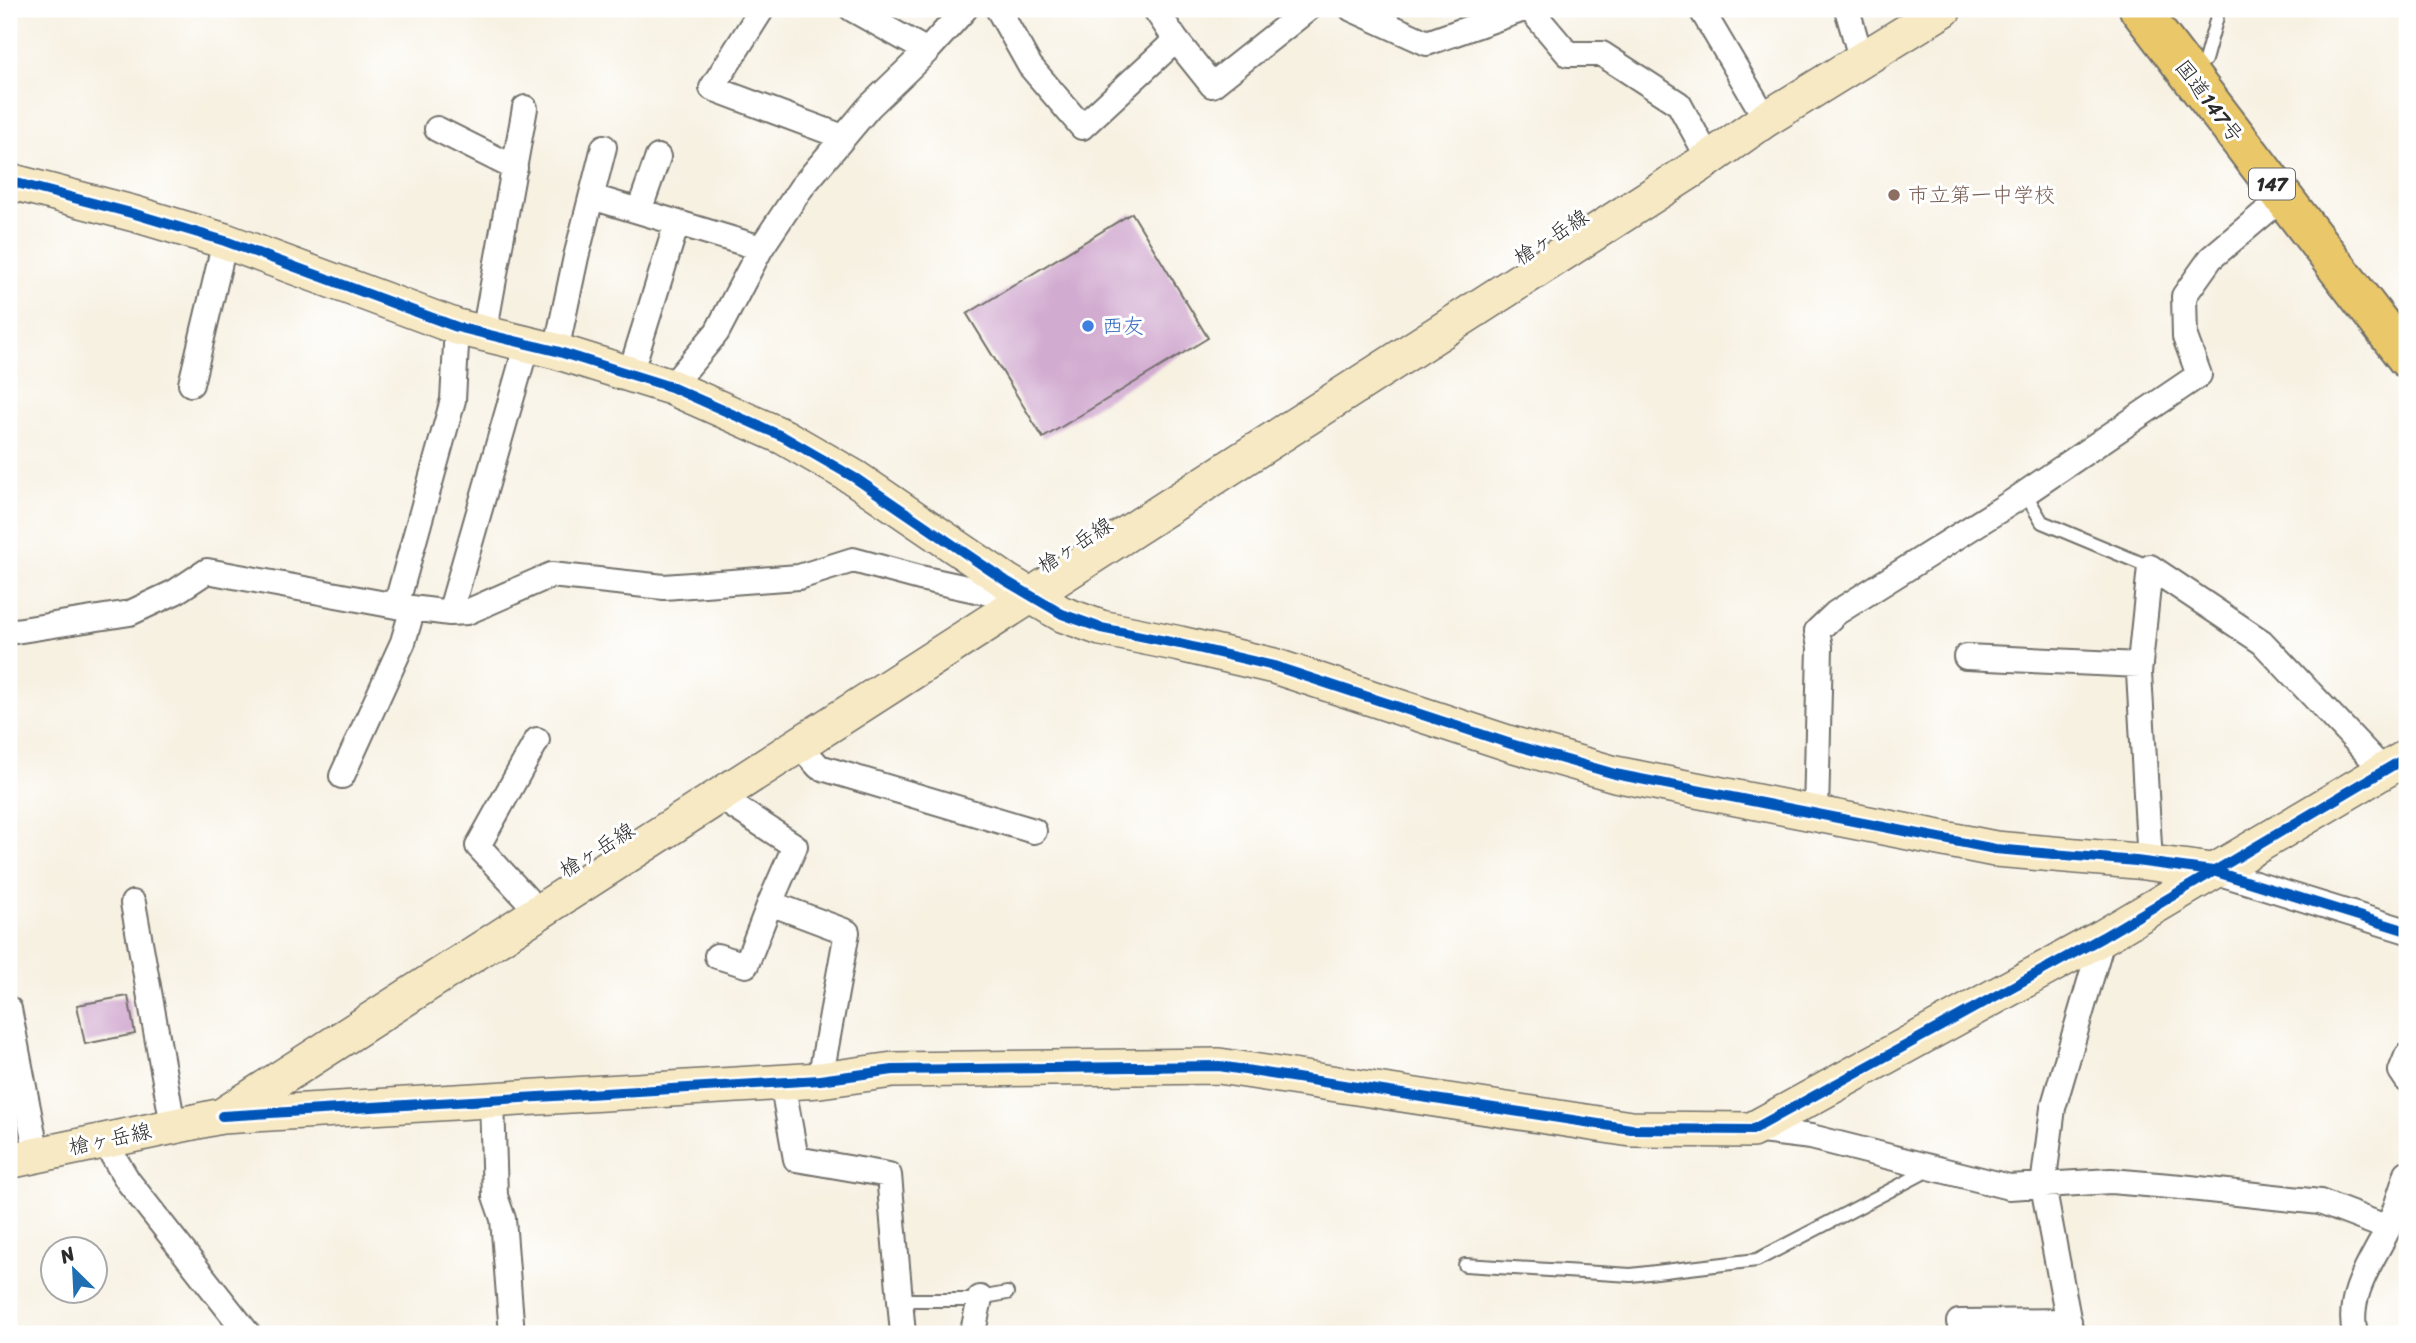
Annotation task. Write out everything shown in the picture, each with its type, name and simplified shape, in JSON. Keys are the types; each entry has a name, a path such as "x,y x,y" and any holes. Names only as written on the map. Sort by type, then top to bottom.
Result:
{"highway":[{"name":"国道147号","path":"2139,9 2283,198 2353,278 2407,359"},
{"name":"国道147号","path":"2165,9 2407,319"}],"street":[{"path":"762,9 712,88 843,137"},
{"path":"852,9 927,51"},
{"path":"671,387 717,332 761,248 801,188 869,107 927,51 965,9"},
{"path":"998,9 1030,66 1082,127 1176,40"},
{"path":"1155,9 1212,85 1308,9"},
{"path":"1352,9 1427,43 1524,9"},
{"path":"1530,9 1568,54 1602,54 1679,104 1709,159"},
{"path":"1701,9 1766,119"},
{"path":"1847,9 1862,61"},
{"name":"槍ヶ岳線","path":"23,1158 222,1116 1709,159 1766,119 1944,9"},
{"path":"342,776 403,642 405,607 453,400 515,168 525,108"},
{"path":"437,129 515,168"},
{"path":"450,613 592,197 604,147"},
{"path":"639,211 658,157"},
{"path":"9,181 225,241 471,330 542,348 671,387 784,437 855,478 1006,581 1062,614 1101,628 1274,666 1511,744 1615,774 1995,849 2213,871 2407,931"},
{"path":"592,197 761,248"},
{"path":"1816,814 1820,648 1817,631 1836,612 2025,493 2199,375 2185,337 2183,296 2211,258 2283,198"},
{"path":"629,374 677,223"},
{"path":"191,384 225,241"},
{"path":"9,632 131,613 175,592 207,571 450,613 467,612 551,575 664,587 799,577 853,559 920,578 978,590 1032,596"},
{"path":"1752,1130 2102,937 2395,764 2262,642 2150,567 2140,665 2150,863"},
{"path":"1966,657 2140,665"},
{"path":"537,740 478,846 538,911"},
{"path":"799,745 819,767 1034,831"},
{"path":"717,956 746,965 795,846 718,796"},
{"path":"133,903 173,1125"},
{"path":"770,903 847,932 820,1080"},
{"path":"1959,1322 2070,1328 2043,1186 2053,1108 2102,937"},
{"path":"9,1009 23,1158"},
{"path":"2407,1056 2401,1071 2407,1080"},
{"path":"222,1116 820,1080 893,1070 1219,1066 1631,1129 1752,1130 1811,1137 2010,1187 2111,1181 2320,1202 2388,1228"},
{"path":"782,1082 796,1159 889,1175 903,1334"},
{"path":"492,1101 495,1196 503,1219 512,1334"},
{"path":"104,1141 128,1181 248,1334"},
{"path":"2355,1334 2353,1327 2356,1292 2388,1228 2407,1173"},
{"path":"970,1334 980,1298"}],"lane":[{"path":"2205,60 2217,17 2216,9"},
{"path":"2025,493 2042,522 2150,567"},
{"path":"1465,1265 1631,1275 1757,1259 1933,1168"},
{"path":"900,1300 969,1300 1007,1293"}],"building":[{"name":"西友","path":"1132,213 1208,338 1043,438 967,314"},
{"path":"128,996 135,1034 85,1044 77,1005"}],"cycle path":[{"path":"9,181 225,241 457,327 556,351 671,387 784,437 855,478 1006,581 1062,614 1101,628 1274,666 1511,744 1615,774 1995,849 2136,861 2213,871 2407,931"},
{"path":"222,1116 820,1080 893,1070 1219,1066 1631,1129 1752,1130 2103,937 2407,757"}],"place":[{"name":"市立第一中学校","path":"1894,195"},
{"name":"西友","path":"1088,326"}]}
